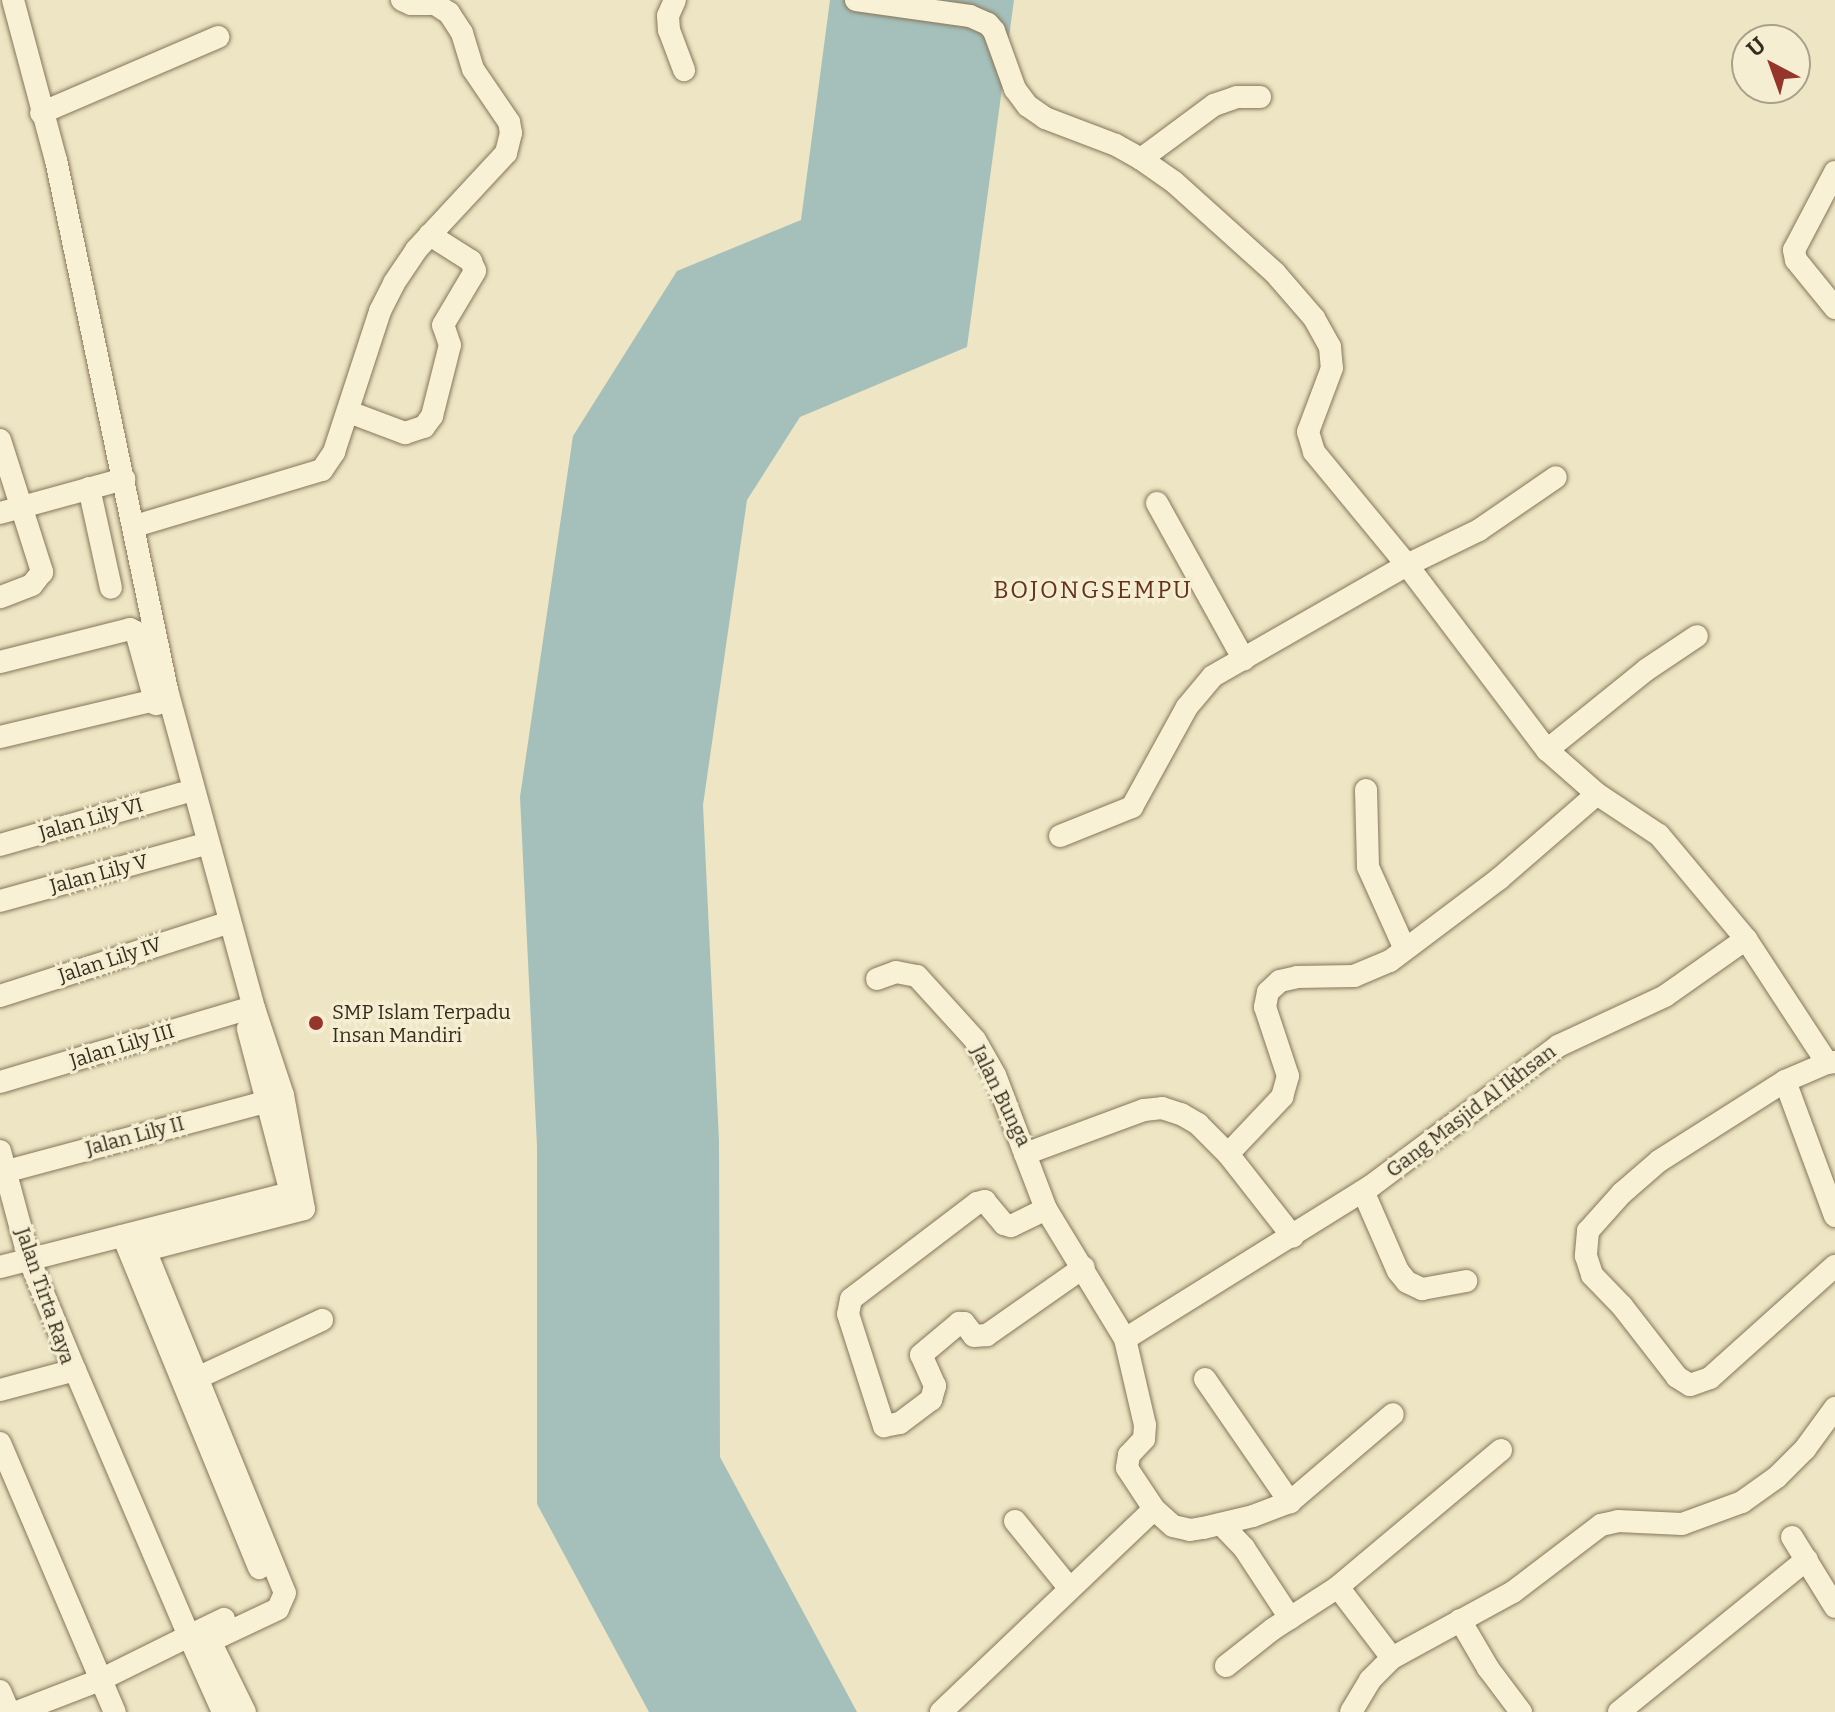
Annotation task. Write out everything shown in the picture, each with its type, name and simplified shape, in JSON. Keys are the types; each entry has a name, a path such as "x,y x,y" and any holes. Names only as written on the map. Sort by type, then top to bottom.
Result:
{"street":[{"path":"13,0 56,160 167,690 254,1008 283,1095 304,1209 145,1250 285,1593 278,1609 210,1641 245,1712"},
{"path":"135,526 322,470 334,452 387,297 407,262 506,153 511,133 503,111 473,69 462,33 449,13 435,4 411,4 402,0"},
{"path":"675,0 668,16 669,30 684,70"},
{"path":"856,0 980,19 994,31 1015,89 1028,106 1045,118 1116,145 1141,159 1174,182 1275,273 1314,318 1330,347 1332,368 1310,419 1310,443 1547,750 1597,794 1659,835 1746,939 1831,1063 1785,1081 1659,1161 1622,1193 1588,1231 1588,1266 1677,1377 1690,1385 1710,1378 1835,1266"},
{"path":"41,113 218,37"},
{"path":"1141,159 1214,105 1237,97 1260,97"},
{"path":"1835,172 1794,250 1796,260 1835,308"},
{"path":"349,412 405,433 424,427 432,416 450,345 443,325 475,271 466,257 430,235"},
{"path":"0,440 10,510 42,572 32,585 0,597"},
{"path":"1060,836 1132,807 1199,690 1213,676 1407,565 1479,530 1556,477"},
{"path":"10,510 124,479"},
{"path":"89,488 111,588"},
{"path":"1157,503 1244,660"},
{"path":"0,662 130,629 136,632 221,925 291,1193 0,1267"},
{"path":"1547,750 1646,670 1697,636"},
{"path":"0,737 155,700"},
{"path":"1366,790 1368,867 1404,947"},
{"name":"Jalan Lily VI","path":"0,845 182,793"},
{"path":"1228,1154 1282,1097 1288,1076 1265,1007 1268,992 1280,981 1297,977 1354,976 1374,970 1500,878 1597,794"},
{"name":"Jalan Lily V","path":"0,901 198,846"},
{"name":"Jalan Lily IV","path":"0,996 221,925"},
{"name":"Gang Masjid Al Ikhsan","path":"1125,1339 1363,1191 1528,1065 1578,1035 1665,996 1746,939"},
{"name":"Jalan Bunga","path":"877,979 896,972 917,976 975,1040 995,1075 1025,1154 1144,1110 1162,1108 1198,1124 1228,1154 1293,1237"},
{"name":"Jalan Lily III","path":"0,1082 243,1010"},
{"path":"1785,1081 1835,1216"},
{"name":"Jalan Lily II","path":"2,1165 265,1102"},
{"path":"1025,1154 1046,1209 1125,1339 1145,1425 1144,1439 1129,1455 1127,1468 1154,1509 1179,1529 1221,1524 1290,1502 1393,1414"},
{"name":"Jalan Tirta Raya","path":"0,1390 75,1370 49,1315 29,1259 2,1165"},
{"path":"1363,1191 1398,1271 1407,1282 1422,1289 1466,1281"},
{"path":"1046,1209 1011,1226 1004,1224 985,1201 977,1203 851,1299 848,1314 884,1426 900,1423 931,1400 935,1386 921,1355 959,1323 974,1336 987,1335 1084,1267"},
{"path":"17,1712 100,1680 270,1596 123,1236"},
{"path":"197,1378 322,1320"},
{"path":"75,1370 223,1712"},
{"path":"1205,1379 1290,1502"},
{"path":"1351,1712 1370,1680 1392,1658 1513,1592 1601,1525 1618,1521 1682,1524 1708,1518 1742,1502 1777,1477 1805,1449 1835,1408"},
{"path":"0,1443 115,1712"},
{"path":"1226,1666 1338,1587 1501,1450"},
{"path":"941,1712 1154,1509"},
{"path":"1015,1521 1070,1589"},
{"path":"1221,1524 1244,1548 1290,1618"},
{"path":"1792,1537 1835,1607"},
{"path":"1619,1712 1807,1559"},
{"path":"1338,1587 1392,1658"},
{"path":"1460,1620 1488,1668 1521,1712"},
{"path":"0,1691 9,1712"}],"water":[{"path":"830,0 1014,0 967,347 800,417 747,500 703,805 719,1141 720,1457 857,1712 649,1712 537,1504 537,1146 520,797 573,436 677,271 801,220"}],"place":[{"name":"SMP Islam Terpadu Insan Mandiri","path":"316,1023"}],"district":[{"name":"BOJONGSEMPU","path":"1093,591"}]}
